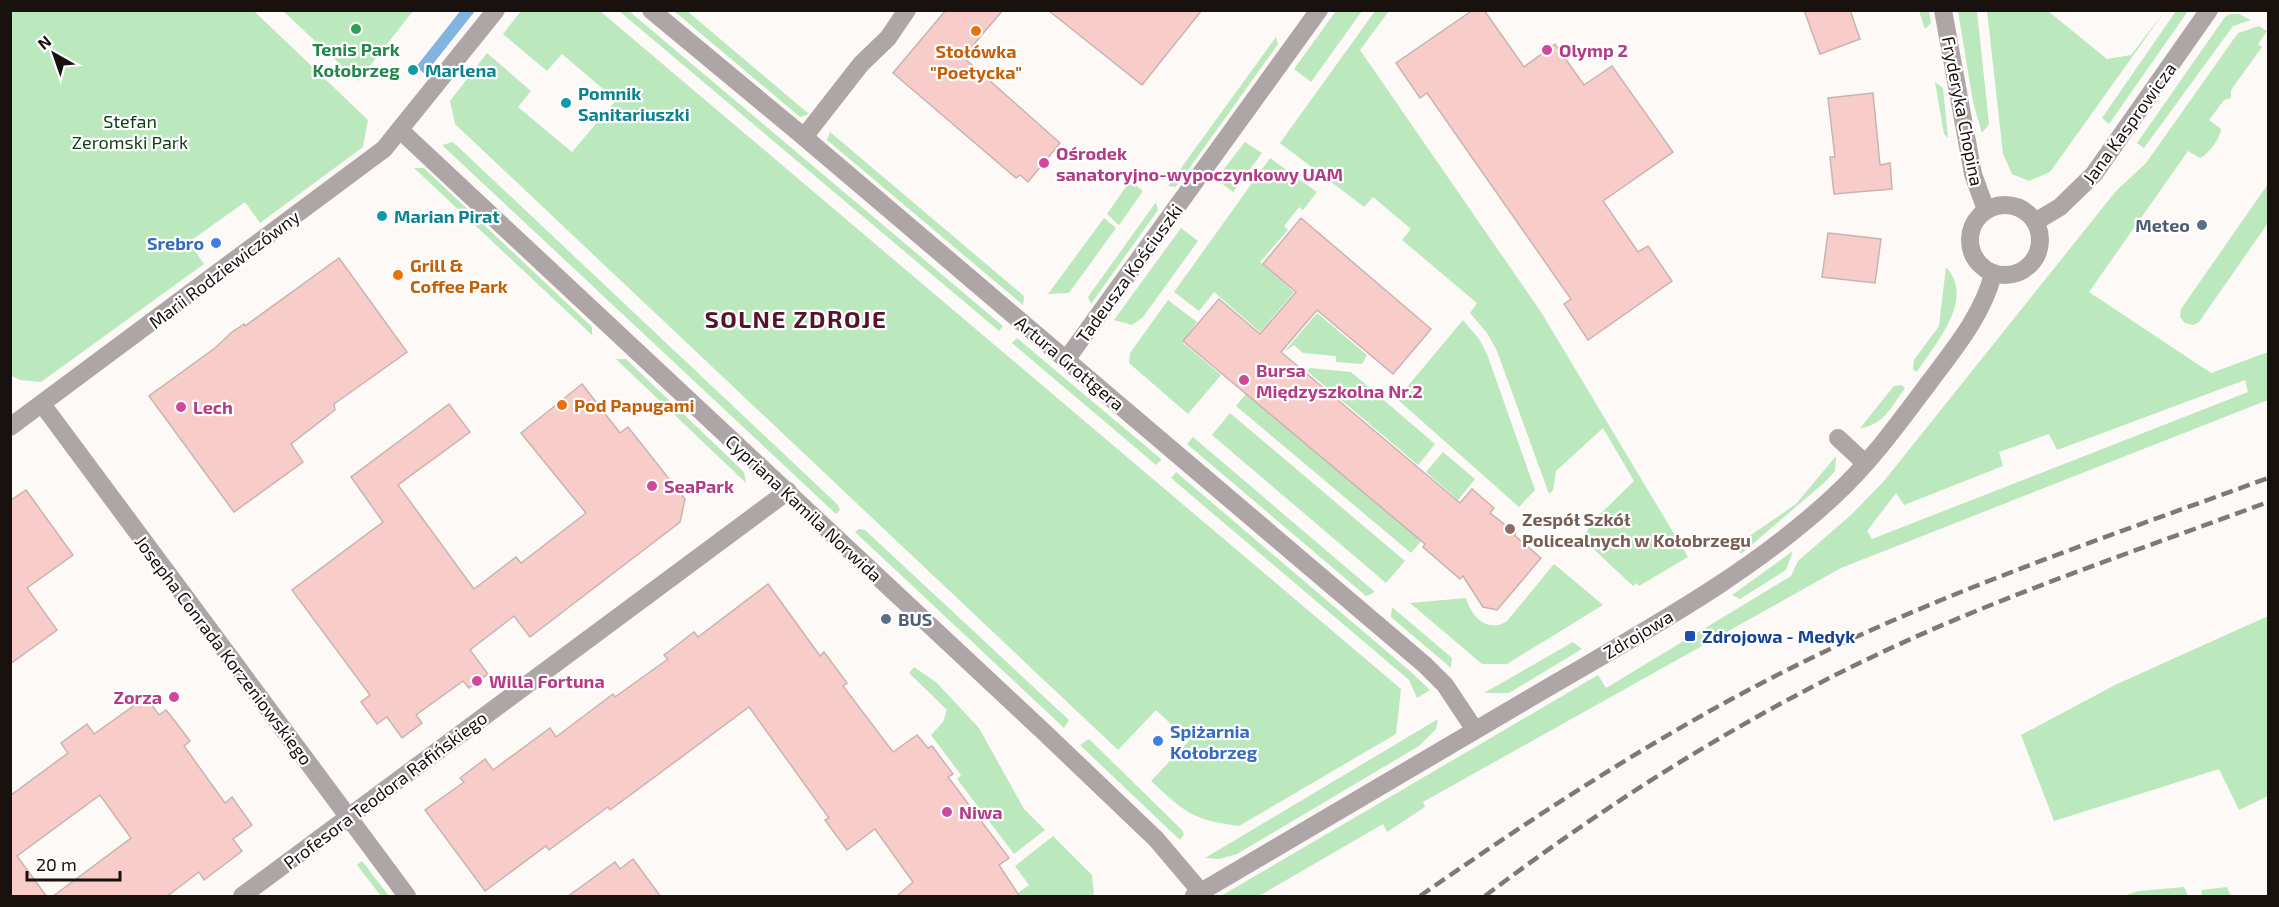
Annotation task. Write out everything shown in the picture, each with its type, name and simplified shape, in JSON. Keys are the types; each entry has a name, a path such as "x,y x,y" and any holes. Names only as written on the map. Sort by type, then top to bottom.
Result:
{"street":[{"name":"Marii Rodziewiczówny","path":"10,427 375,156 426,99 496,10"},
{"name":"Artura Grottgera","path":"651,10 804,137 1425,665 1445,685 1475,730"},
{"path":"804,137 861,64 892,33 907,10"},
{"name":"Tadeusza Kościuszki","path":"1066,360 1319,10"},
{"name":"Fryderyka Chopina","path":"1943,10 1973,174 1986,210"},
{"name":"Jana Kasprowicza","path":"2035,222 2060,207 2094,174 2209,10"},
{"name":"Cypriana Kamila Norwida","path":"400,130 1156,838 1198,894"},
{"path":"1995,206 2014,206 2022,209 2035,222 2040,240 2035,259 2021,272 2003,276 1993,274 1981,267 1970,247 1971,231 1986,210 1995,206"},
{"name":"Zdrojowa","path":"1198,894 1749,565 1820,509 1865,463 1951,353 1989,290 1993,274"},
{"name":"Josepha Conrada Korzeniowskiego","path":"42,404 407,897"},
{"path":"1838,438 1865,463"},
{"name":"Profesora Teodora Rafińskiego","path":"242,897 788,491"}],"green space":[{"name":"Stefan Zeromski Park","path":"11,10 254,11 368,120 363,147 260,223 245,202 189,242 204,264 41,382 20,380 10,375"},
{"path":"283,11 413,11 358,81"},
{"path":"521,11 600,11 1401,689 1396,734 1239,826 1199,817 1172,800 1151,781 1189,741 1156,710 1118,750 455,124 450,101 487,53 531,91 518,107 572,152 616,100 562,54 547,71 503,34"},
{"path":"619,11 629,11 1003,326 999,331"},
{"path":"674,11 687,11 809,114 800,117"},
{"path":"1336,11 1362,11 1311,82 1294,69"},
{"path":"1375,11 1389,11 1360,50 1541,312 1688,557 1639,586 1637,583 1633,586 1585,541 1589,525 1634,481 1603,428 1556,471 1553,490 1549,494 1497,351 1487,333 1470,313 1477,303 1402,240 1411,229 1373,197 1364,207 1280,143"},
{"path":"1919,11 1929,11 1931,23 1925,29"},
{"path":"1958,11 1977,11 1989,124 1982,133 1973,102"},
{"path":"1987,11 2048,11 2107,59 2131,55 2165,11 2050,172 2029,181 2012,174 2003,154"},
{"path":"2176,11 2188,11 2109,124 2102,118"},
{"path":"2230,14 2239,14 2251,20 2233,26 2144,148 2137,143 2225,17"},
{"path":"2259,26 2267,31 2258,44 2262,47 2231,90 2231,98 2224,100 2209,120 2221,129 2216,141 2200,158 2188,151 2089,292 2211,373 2268,352 2268,400 1841,568 1423,802 1425,807 1387,832 1383,824 1259,896 1221,896 1598,675 1606,688 1791,576 1798,561 1852,514 1884,481 2116,191 2146,163 2238,33","holes":["2245,380 2248,392 1872,539 1867,531 1896,493 1904,505 2003,466 1999,452 2049,434 2057,450"]},
{"path":"1276,37 1278,44 1176,187 1168,186"},
{"path":"1935,82 1943,88 1948,138 1944,134"},
{"path":"830,132 1024,296 1023,305 827,140"},
{"path":"453,142 838,505 840,510 836,514 442,145"},
{"path":"1245,142 1262,153 1233,192 1216,179"},
{"path":"1270,158 1317,192 1303,210 1299,207 1284,226 1288,230 1260,262 1294,292 1260,332 1214,292 1199,311 1174,292"},
{"path":"414,168 424,168 592,327 592,335"},
{"path":"1130,181 1143,191 1119,225 1107,214"},
{"path":"2268,184 2268,223 2199,322 2193,325 2185,323 2180,317 2181,309"},
{"path":"1156,202 1158,210 1091,304 1088,297"},
{"path":"1104,218 1116,228 1069,293 1048,294"},
{"path":"1181,228 1198,241 1143,317 1132,325 1114,320"},
{"path":"1946,267 1954,280 1957,293 1955,307 1942,335 1917,372 1913,369 1914,360 1939,326"},
{"path":"1168,300 1197,322 1182,342 1221,375 1188,414 1129,363 1130,353"},
{"path":"1317,313 1367,355 1362,364 1336,362 1336,356 1303,353 1294,345 1284,352"},
{"path":"1463,320 1479,339 1487,354 1535,490 1519,507 1397,399"},
{"path":"1017,338 1161,460 1156,465 1012,343"},
{"path":"616,359 626,359 744,472 746,483"},
{"path":"1310,368 1351,372 1435,444 1418,465 1307,371"},
{"path":"1901,385 1905,388 1886,414 1875,423 1860,428 1894,386"},
{"path":"1246,394 1421,541 1411,553 1236,406"},
{"path":"1230,413 1405,561 1386,583 1212,435"},
{"path":"1193,437 1375,592 1366,596 1187,444"},
{"path":"1443,452 1475,479 1458,500 1426,472"},
{"path":"1836,456 1835,471 1825,482 1741,554 1735,546 1796,504"},
{"path":"1176,472 1430,690 1417,698 1409,680 1171,478"},
{"path":"859,529 865,530 1069,720 1064,728 855,532"},
{"path":"1793,551 1786,570 1740,599 1732,595"},
{"path":"1554,564 1603,605 1507,664 1482,664 1410,603 1466,598 1468,605 1481,621 1493,625 1500,624 1507,621"},
{"path":"1392,607 1452,658 1451,668 1391,617"},
{"path":"2268,616 2268,796 2239,810 2219,769 2054,821 2021,735 2115,685"},
{"path":"1573,642 1582,649 1509,693 1484,693"},
{"path":"914,667 936,682 979,728 1024,809 1045,830 1014,854 957,779 961,775 931,735 943,722 947,710 909,673"},
{"path":"1438,719 1436,729 1419,746 1237,854 1219,859 1205,858"},
{"path":"1089,739 1182,830 1184,834 1180,840 1080,745"},
{"path":"1053,836 1092,875 1094,896 1014,896 1029,885 1015,866"},
{"path":"362,861 389,896 381,896 357,865"},
{"path":"2184,887 2188,896 2123,896 2139,891"},
{"path":"2227,887 2231,896 2201,896 2202,890"}],"water":[{"path":"461,10 475,11 425,74 416,67"}],"building":[{"path":"946,10 1003,10 963,57 1060,143 1028,182 1020,175 1016,178 893,73"},
{"path":"1048,10 1202,10 1142,85"},
{"path":"1473,10 1484,10 1524,67 1555,44 1584,85 1612,66 1673,152 1603,201 1638,252 1648,246 1672,281 1588,340 1564,304 1571,299 1427,93 1420,98 1396,63"},
{"path":"1804,10 1850,10 1860,39 1820,54"},
{"path":"1873,93 1880,165 1890,163 1892,189 1834,194 1830,157 1835,157 1828,98"},
{"path":"1301,218 1431,329 1393,374 1317,310 1281,352 1460,503 1472,489 1494,508 1490,513 1516,533 1514,535 1541,558 1497,610 1483,607 1463,576 1460,579 1423,547 1425,544 1183,341 1219,299 1260,334 1296,292 1263,264"},
{"path":"1828,233 1881,239 1875,283 1822,277"},
{"path":"339,258 407,352 334,404 335,410 291,444 303,462 234,512 149,396 215,348 232,332 244,324 245,326"},
{"path":"582,384 620,433 628,427 685,499 680,522 530,637 514,616 470,650 488,674 469,688 463,681 416,715 422,723 402,738 387,717 377,724 361,702 370,695 292,590 383,522 351,477 449,404 470,432 398,485 474,589 516,557 521,563 586,513 521,433"},
{"path":"26,490 73,555 27,588 57,630 10,664 10,501"},
{"path":"768,584 820,656 824,652 847,683 843,686 893,752 917,735 928,748 932,746 953,774 948,777 1009,858 999,865 1020,897 896,897 913,882 875,829 847,850 825,820 829,818 749,707 610,810 608,807 549,850 546,846 485,891 425,810 464,782 460,778 485,759 493,770 550,728 556,737 613,694 615,697 668,659 664,655 694,632 698,637"},
{"path":"146,697 159,715 166,710 190,741 184,746 225,803 232,797 252,825 233,839 242,851 204,880 199,872 166,897 52,897 131,838 100,795 17,856 47,897 10,897 10,796 68,753 61,743 87,724 94,734"},
{"path":"633,859 661,897 567,897 615,862 620,869"}],"railway":[{"path":"1420,896 1619,764 1774,676 1936,602 2102,538 2268,478"},
{"path":"1485,896 1631,793 1733,731 1837,674 1937,627 1984,608 2268,502"}],"place":[{"name":"Tenis Park Kołobrzeg","path":"356,29"},
{"name":"Stołówka \"Poetycka\"","path":"976,31"},
{"name":"Olymp 2","path":"1547,50"},
{"name":"Marlena","path":"413,70"},
{"name":"Pomnik Sanitariuszki","path":"566,103"},
{"name":"Ośrodek sanatoryjno-wypoczynkowy UAM","path":"1044,163"},
{"name":"Marian Pirat","path":"382,216"},
{"name":"Meteo","path":"2202,225"},
{"name":"Srebro","path":"216,243"},
{"name":"Grill & Coffee Park","path":"398,275"},
{"name":"Bursa Międzyszkolna Nr.2","path":"1244,380"},
{"name":"Pod Papugami","path":"562,405"},
{"name":"Lech","path":"181,407"},
{"name":"SeaPark","path":"652,486"},
{"name":"Zespół Szkół Policealnych w Kołobrzegu","path":"1510,529"},
{"name":"BUS","path":"886,619"},
{"name":"Zdrojowa - Medyk","path":"1690,636"},
{"name":"Willa Fortuna","path":"477,681"},
{"name":"Zorza","path":"174,697"},
{"name":"Spiżarnia Kołobrzeg","path":"1158,741"},
{"name":"Niwa","path":"947,812"}],"district":[{"name":"SOLNE ZDROJE","path":"796,318"}]}
